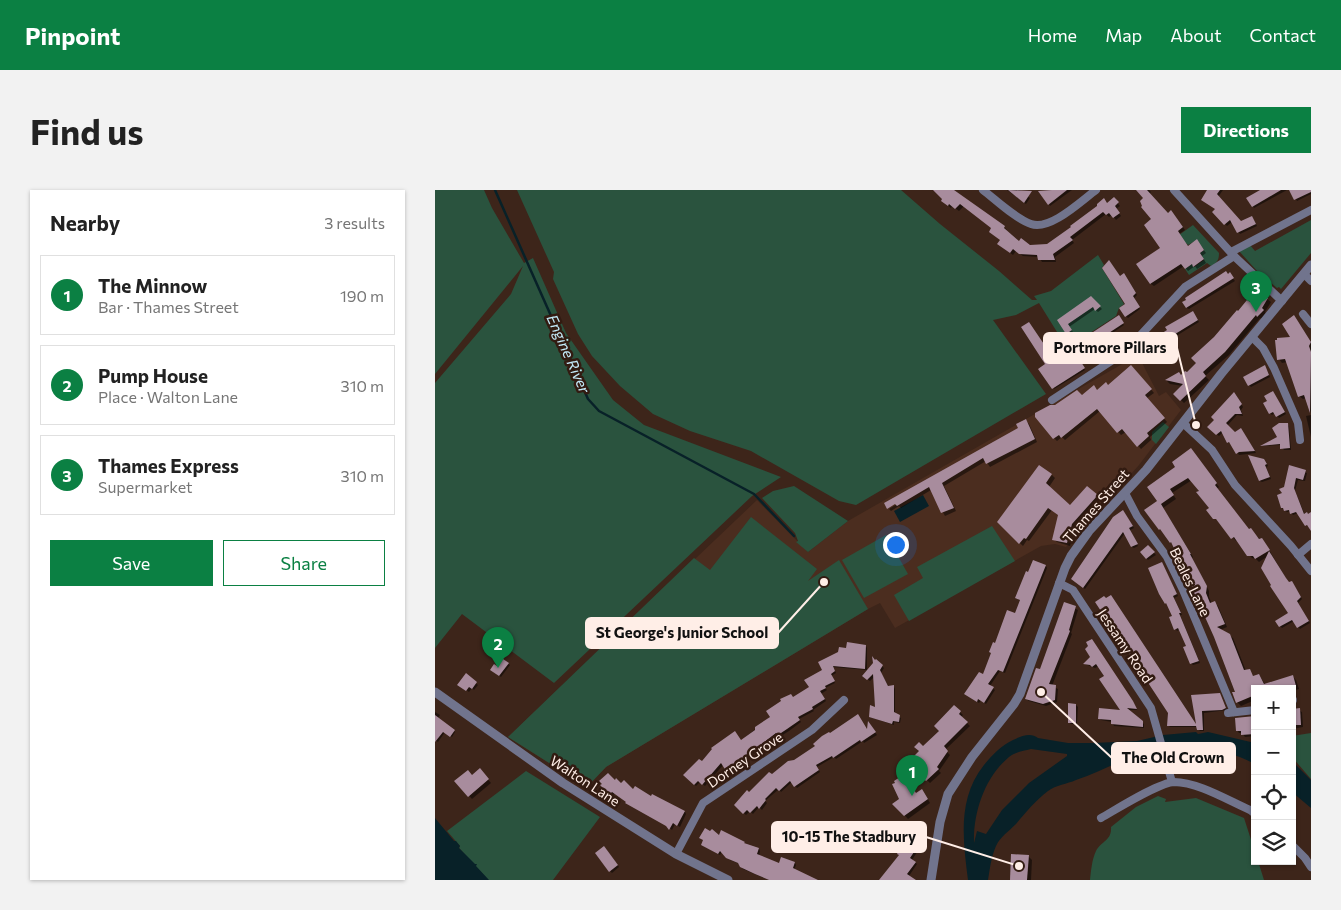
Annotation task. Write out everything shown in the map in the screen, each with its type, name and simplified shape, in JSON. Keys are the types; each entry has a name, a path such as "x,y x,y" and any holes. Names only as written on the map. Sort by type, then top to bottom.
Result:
{"street":[{"path":"983,190 1032,225 1041,225 1057,219 1096,190"},
{"path":"1179,192 1233,254 1282,301"},
{"path":"1052,400 1125,352 1185,287 1233,254 1311,210"},
{"name":"Thames Street","path":"931,880 940,822 948,794 972,757 1014,704 1025,680 1059,583 1071,556 1080,542 1146,470 1311,265"},
{"path":"1304,274 1311,281"},
{"path":"1303,314 1311,324"},
{"path":"1252,337 1263,348 1274,368 1298,423 1301,440"},
{"path":"1183,423 1212,450 1235,485 1298,554 1311,572"},
{"name":"Beales Lane","path":"1125,493 1137,516 1167,557 1183,590 1231,713 1251,710"},
{"path":"1298,554 1311,544"},
{"name":"Jessamy Road","path":"1059,583 1073,590 1148,703 1172,782"},
{"name":"Walton Lane","path":"435,692 563,784 676,854 728,880"},
{"name":"Dorney Grove","path":"676,854 703,803 812,730 844,700"},
{"path":"1101,818 1141,796 1172,782 1199,787 1251,811"},
{"path":"1296,849 1311,867"}],"shaded area":[{"path":"1138,355 1159,396 1166,392 1181,410 1139,465 1066,547 1055,544 1041,546 895,628 880,603 868,609 606,767 587,787 508,737 757,500 808,552 848,521"}],"green space":[{"path":"435,190 484,190 492,208 524,263 533,258 566,333 613,400 644,425 781,477 752,496 554,683 462,614 435,648 435,383 511,294 523,266 435,374"},
{"path":"517,190 901,190 1032,300 1037,300 1034,296 1051,291 1098,255 1104,265 1102,268 1124,304 1119,308 1116,316 1067,348 1039,303 1016,315 993,320 1046,394 856,505 839,501 751,451 690,431 653,414 620,386 592,356 578,334 553,279 554,272"},
{"path":"1311,220 1311,253 1281,289 1277,288 1257,271 1239,251 1250,245 1255,251"},
{"path":"1193,225 1219,255 1213,265 1211,266 1207,263 1189,275 1185,269 1192,264 1194,267 1204,260 1200,253 1204,250 1197,240 1182,246 1172,240"},
{"path":"1163,422 1169,427 1156,444 1152,440 1152,432"},
{"path":"794,486 848,521 808,552 796,542 798,541 795,533 762,498 773,491"},
{"path":"751,517 817,569 808,581 839,560 868,609 606,767 587,787 508,737 694,558 710,570"},
{"path":"992,526 1015,561 909,621 894,595 923,578 917,567"},
{"path":"886,535 908,574 864,598 842,560"},
{"path":"1311,733 1311,779 1296,762 1296,735"},
{"path":"526,771 600,817 553,880 488,880 459,848 460,846 447,831"},
{"path":"1158,796 1166,799 1165,802 1196,798 1244,818 1251,840 1251,865 1259,865 1264,880 1090,880 1095,854 1110,835 1111,827 1136,807"}],"water":[{"path":"923,495 929,506 900,522 894,511"},
{"path":"1208,732 1251,742 1251,762 1220,751 1188,749 1172,751 1119,762 1087,776 1054,787 1039,799 1000,840 993,854 988,880 968,880 964,835 966,806 975,778 994,754 1013,740 1026,735 1068,743 1137,741 1163,735","holes":["1031,749 1067,754 1067,756 1029,783 1002,810 986,834 977,831 974,843 978,807 982,796 993,775 1009,757"]},
{"path":"1296,765 1311,780 1311,808 1296,795"},
{"path":"435,818 460,846 459,848 477,864 476,866 489,880 435,880"}],"building":[{"path":"933,190 954,190 1005,226 1004,228 1019,241 1021,238 1030,245 1047,244 1071,227 1104,198 1107,203 1114,197 1119,202 1115,206 1120,213 1113,218 1109,213 1106,215 1103,212 1070,237 1073,240 1053,254 1055,260 1038,260 1037,255 1019,254 1013,249 1010,253 997,244 1000,240 989,232 991,228 960,204 955,209 949,204 948,206 941,201 942,199"},
{"path":"1008,190 1032,191 1024,203"},
{"path":"1067,190 1048,205 1038,191"},
{"path":"1136,190 1147,190 1168,213 1171,210 1183,227 1178,231 1188,246 1197,239 1204,250 1200,253 1204,259 1193,267 1192,264 1185,269 1181,264 1150,284 1136,264 1160,248 1144,225 1151,219 1141,207 1140,201 1143,198"},
{"path":"1207,190 1220,190 1217,194 1241,221 1252,216 1256,224 1237,233 1230,220 1224,225 1212,212 1215,209 1201,200"},
{"path":"1260,190 1281,190 1252,207 1246,198"},
{"path":"1289,190 1311,190 1311,192 1294,200"},
{"path":"1109,260 1120,276 1124,273 1136,293 1133,296 1140,307 1125,317 1119,308 1125,304 1102,268"},
{"path":"1226,271 1228,274 1230,272 1234,278 1186,308 1182,302 1186,300 1185,298"},
{"path":"1260,291 1268,298 1262,308 1264,310 1257,317 1256,315 1225,352 1203,372 1206,376 1180,401 1173,394 1183,384 1165,380 1179,372 1181,375 1185,371 1187,372 1196,363 1191,358 1214,337 1247,300 1250,302"},
{"path":"1091,296 1101,306 1095,311 1093,307 1068,324 1072,330 1066,334 1057,320"},
{"path":"1193,311 1198,320 1153,350 1148,342 1167,330 1165,327"},
{"path":"1119,315 1124,323 1089,346 1084,338"},
{"path":"1294,315 1311,342 1309,346 1311,352 1310,413 1304,395 1298,397 1285,359 1277,360 1275,340 1277,338 1290,337 1282,324"},
{"path":"1029,322 1054,359 1071,347 1085,368 1052,389 1038,369 1045,364 1021,327"},
{"path":"1131,365 1152,389 1145,395 1165,418 1147,433 1149,436 1137,447 1122,429 1117,433 1097,409 1061,438 1059,435 1053,439 1035,417 1035,413 1050,405 1055,405 1077,390 1082,395 1094,385 1097,390 1106,382 1108,385"},
{"path":"1265,365 1269,375 1248,386 1243,377"},
{"path":"1273,391 1285,412 1276,417 1273,412 1269,414 1263,403 1267,401 1264,396"},
{"path":"1234,392 1242,404 1239,407 1242,414 1235,414 1226,423 1235,432 1241,428 1255,451 1239,452 1236,454 1229,442 1227,443 1221,431 1216,435 1207,427 1214,420 1211,417"},
{"path":"1026,419 1035,439 986,464 983,458 942,483 954,508 941,513 929,487 897,506 895,504 887,509 884,503 1018,428 1016,424"},
{"path":"1279,423 1288,423 1290,448 1280,449 1280,444 1260,446 1277,437 1272,428"},
{"path":"1191,448 1217,483 1215,485 1249,529 1251,528 1259,539 1262,538 1270,550 1255,559 1253,556 1247,556 1234,537 1231,539 1216,519 1213,519 1206,510 1209,508 1196,492 1199,491 1188,478 1170,489 1174,495 1161,504 1191,554 1207,586 1206,593 1210,603 1215,601 1225,624 1217,627 1230,634 1244,670 1250,669 1253,676 1259,674 1264,684 1293,675 1296,685 1251,685 1251,697 1236,703 1232,692 1235,692 1214,637 1171,542 1144,510 1157,501 1147,487 1175,467 1172,462"},
{"path":"1248,455 1264,459 1270,477 1259,481"},
{"path":"1039,465 1052,474 1046,483 1070,505 1087,486 1098,495 1072,524 1067,543 1052,540 1058,515 1048,508 1026,539 1024,538 1019,544 997,522"},
{"path":"1289,465 1306,470 1303,480 1296,478 1294,488 1304,514 1311,512 1311,531 1307,525 1305,526 1296,512 1290,514 1289,510 1284,511 1281,508 1277,495 1282,493 1279,489 1284,487"},
{"path":"1123,510 1133,526 1129,528 1138,544 1131,547 1123,532 1083,588 1071,579 1113,517"},
{"path":"1148,545 1155,552 1146,559 1140,552"},
{"path":"1269,551 1289,582 1292,581 1301,597 1297,601 1309,621 1297,628 1292,620 1279,627 1275,621 1288,613 1270,586 1261,568"},
{"path":"1033,560 1046,565 1003,672 998,670 988,684 994,687 984,703 978,699 977,702 964,694 979,672 983,674 991,653 989,652 993,642 995,643 1007,610 1015,613 1020,600 1015,598 1026,571 1028,572"},
{"path":"1162,562 1177,594 1173,596 1199,661 1190,664 1183,647 1186,646 1178,628 1174,630 1169,617 1172,616 1159,594 1148,568"},
{"path":"1111,595 1196,724 1191,695 1220,693 1226,708 1202,711 1203,730 1197,730 1196,726 1167,726 1168,713 1095,602 1104,596 1106,598"},
{"path":"1064,602 1076,606 1070,631 1049,684 1056,685 1055,700 1043,704 1025,699 1036,668 1040,669"},
{"path":"1092,639 1133,701 1137,709 1127,708 1143,721 1143,727 1111,724 1111,720 1098,719 1099,708 1120,710 1099,679 1104,676 1096,664 1092,667 1083,664 1090,657 1085,649 1088,646 1086,642"},
{"path":"847,642 866,645 865,669 833,666 835,671 831,674 835,681 820,691 825,699 812,707 813,709 798,717 800,720 778,735 776,733 726,771 721,763 702,785 698,781 694,785 683,775 699,759 702,761 711,748 735,731 741,740 755,730 755,727 770,717 766,711 781,701 780,699 791,694 793,697 809,687 804,680 822,670 818,662 838,652 839,647 846,648"},
{"path":"872,656 883,665 880,670 888,686 894,685 894,712 900,715 899,722 893,721 892,724 869,717 870,705 875,707 873,674 867,680 862,676 873,663"},
{"path":"503,659 509,663 499,676 490,670 494,664 497,666"},
{"path":"466,673 477,682 472,689 469,687 466,691 457,685"},
{"path":"1068,703 1076,704 1076,723 1068,723"},
{"path":"954,705 961,711 959,714 968,722 944,746 948,751 937,767 939,769 926,781 917,772 912,762 916,758 914,756 919,751 914,747 919,742 923,746 939,731 934,726"},
{"path":"1296,708 1300,708 1301,725 1296,725"},
{"path":"858,714 867,729 868,721 876,732 833,758 832,756 816,765 819,770 794,787 790,781 779,791 776,788 765,799 759,809 757,806 750,813 747,810 743,814 734,805 747,790 749,792 769,772 772,774 788,761 794,760 815,746 813,744 822,736 830,733"},
{"path":"435,715 455,730 450,737 443,732 435,742"},
{"path":"1251,716 1251,734 1241,735 1241,731 1236,731 1235,718"},
{"path":"480,768 489,779 468,797 454,781 468,770 472,775"},
{"path":"608,773 621,783 624,780 633,789 635,786 651,796 652,794 685,811 677,826 673,823 669,830 666,826 625,803 612,792 610,795 600,785 602,784 599,781"},
{"path":"903,775 911,789 913,788 916,793 922,789 928,799 904,816 892,804 899,799 892,784"},
{"path":"907,827 917,834 914,839 920,843 910,858 916,862 907,874 916,880 879,880 899,855 897,854 899,850 894,847"},
{"path":"705,828 710,831 712,829 719,835 721,830 744,843 759,848 757,854 779,863 781,857 795,862 793,868 818,880 769,880 755,874 726,858 720,851 718,854 701,845 703,840 699,838"},
{"path":"604,846 618,865 609,872 595,853"},
{"path":"1011,854 1029,855 1027,880 1010,880"}],"waterway":[{"name":"Engine River","path":"495,190 588,399 599,411 754,494 794,536"}],"place":[{"name":"Thames Express","path":"1256,312"},
{"name":"Portmore Pillars","path":"1196,425"},
{"name":"St George's Junior School","path":"824,582"},
{"name":"Pump House","path":"498,668"},
{"name":"The Old Crown","path":"1041,692"},
{"name":"The Minnow","path":"912,796"},
{"name":"10-15 The Stadbury","path":"1019,866"}]}
